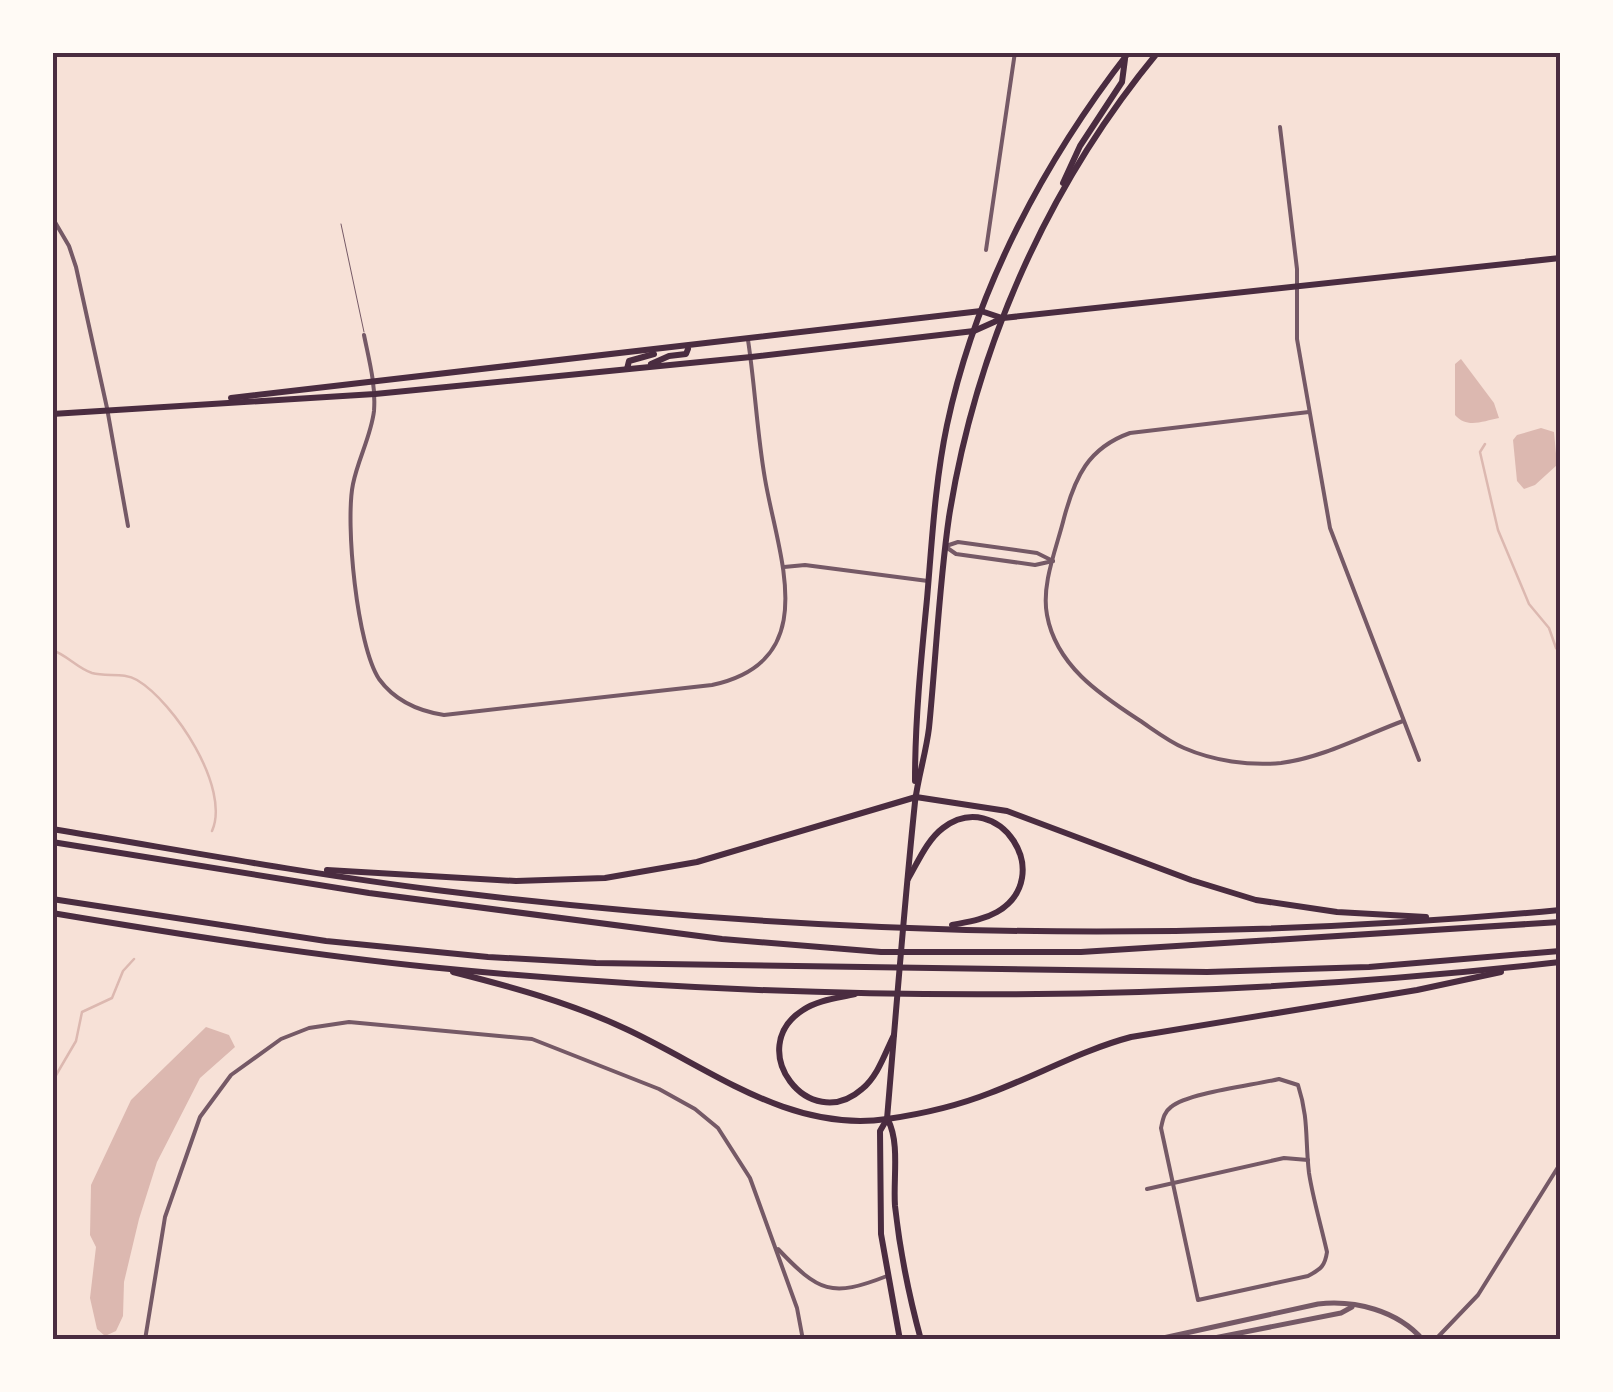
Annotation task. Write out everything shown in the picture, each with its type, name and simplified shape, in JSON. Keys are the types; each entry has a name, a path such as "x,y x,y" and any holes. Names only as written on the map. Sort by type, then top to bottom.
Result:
{"main road":[{"path":"1053,207 1105,122 1158,52"},
{"path":"900,1340 886,1276 880,1131 887,1119 916,797 928,733 945,546 966,434 1003,318 1080,146 1122,82 1127,56"},
{"path":"916,797 915,732 928,581 944,443 956,387 981,312 1041,184 1079,122 1127,56"},
{"path":"52,414 175,404 285,402 627,370 974,330 1003,318 1560,258"},
{"path":"175,404 981,312 1003,318"},
{"path":"643,368 669,356 686,354 689,347"},
{"path":"627,370 629,361 660,351"},
{"path":"291,868 506,880 605,878 698,862 916,797 1007,811 1191,880 1256,900 1326,910 1458,919"},
{"path":"908,879 934,836 960,820 974,818 995,823 1018,847 1022,877 1016,894 1007,904 988,916 937,928"},
{"path":"52,829 404,886 570,905 774,920 937,928 1204,930 1458,919 1560,910"},
{"path":"52,842 408,898 722,939 881,952 1081,952 1560,922"},
{"path":"52,900 326,941 596,963 1188,972 1369,967 1560,951"},
{"path":"52,913 217,940 432,967 686,985 867,992 1170,990 1370,980 1560,962"},
{"path":"432,967 519,989 590,1014 645,1038 740,1090 785,1108 831,1118 887,1119 974,1099 1087,1051 1131,1037 1417,990 1531,966"},
{"path":"867,992 820,1002 793,1018 779,1050 785,1075 810,1098 833,1102 848,1098 872,1078 894,1035"},
{"path":"887,1119 894,1132 894,1191 902,1259 922,1340"}],"street":[{"path":"986,250 1015,52"},
{"path":"1280,127 1296,286 1297,339 1333,539 1419,760"},
{"path":"52,218 76,267 108,408 128,526"},
{"path":"364,336 375,394 368,438 353,486 350,518 364,637 379,678 391,692 424,712 483,712 712,684 742,677 763,660 782,632 788,592 766,482 748,339"},
{"path":"1310,412 1130,433 1104,444 1078,473 1053,562 1046,612 1064,655 1099,693 1184,748 1241,763 1282,762 1403,721"},
{"path":"945,546 958,542 1037,553 1053,562"},
{"path":"945,546 956,554 1035,565 1053,562"},
{"path":"783,568 805,565 928,581"},
{"path":"144,1340 165,1217 200,1117 231,1075 281,1039 320,1026 359,1023 532,1039 659,1089 695,1109 718,1128 750,1178 797,1308 803,1340"},
{"path":"1279,1080 1298,1085 1307,1118 1308,1160 1327,1252 1321,1270 1279,1284 1198,1300 1173,1183 1161,1128 1168,1108 1187,1099 1279,1080"},
{"path":"1146,1188 1284,1158 1308,1160"},
{"path":"1435,1340 1478,1295 1560,1164"},
{"path":"774,1246 802,1274 826,1287 850,1289 886,1276"},
{"path":"1154,1340 1318,1304 1344,1302 1398,1319 1423,1340"},
{"path":"1204,1340 1341,1313 1354,1306"}],"lane":[{"path":"341,224 364,336"}],"shaded area":[{"path":"1461,359 1494,403 1499,418 1470,423 1455,415 1455,364"},
{"path":"1541,428 1554,432 1557,465 1535,485 1524,489 1517,481 1513,440 1517,435"},
{"path":"206,1027 229,1035 235,1047 200,1078 157,1162 124,1282 123,1316 116,1331 105,1336 97,1329 90,1298 96,1247 90,1235 91,1185 131,1100"}],"waterway":[{"path":"1485,444 1480,452 1498,530 1529,604 1549,628 1560,653"},
{"path":"52,650 92,673 137,680 167,707 195,748 214,792 216,813 212,831"},
{"path":"52,1082 76,1041 82,1012 112,998 123,971 134,959"}]}
